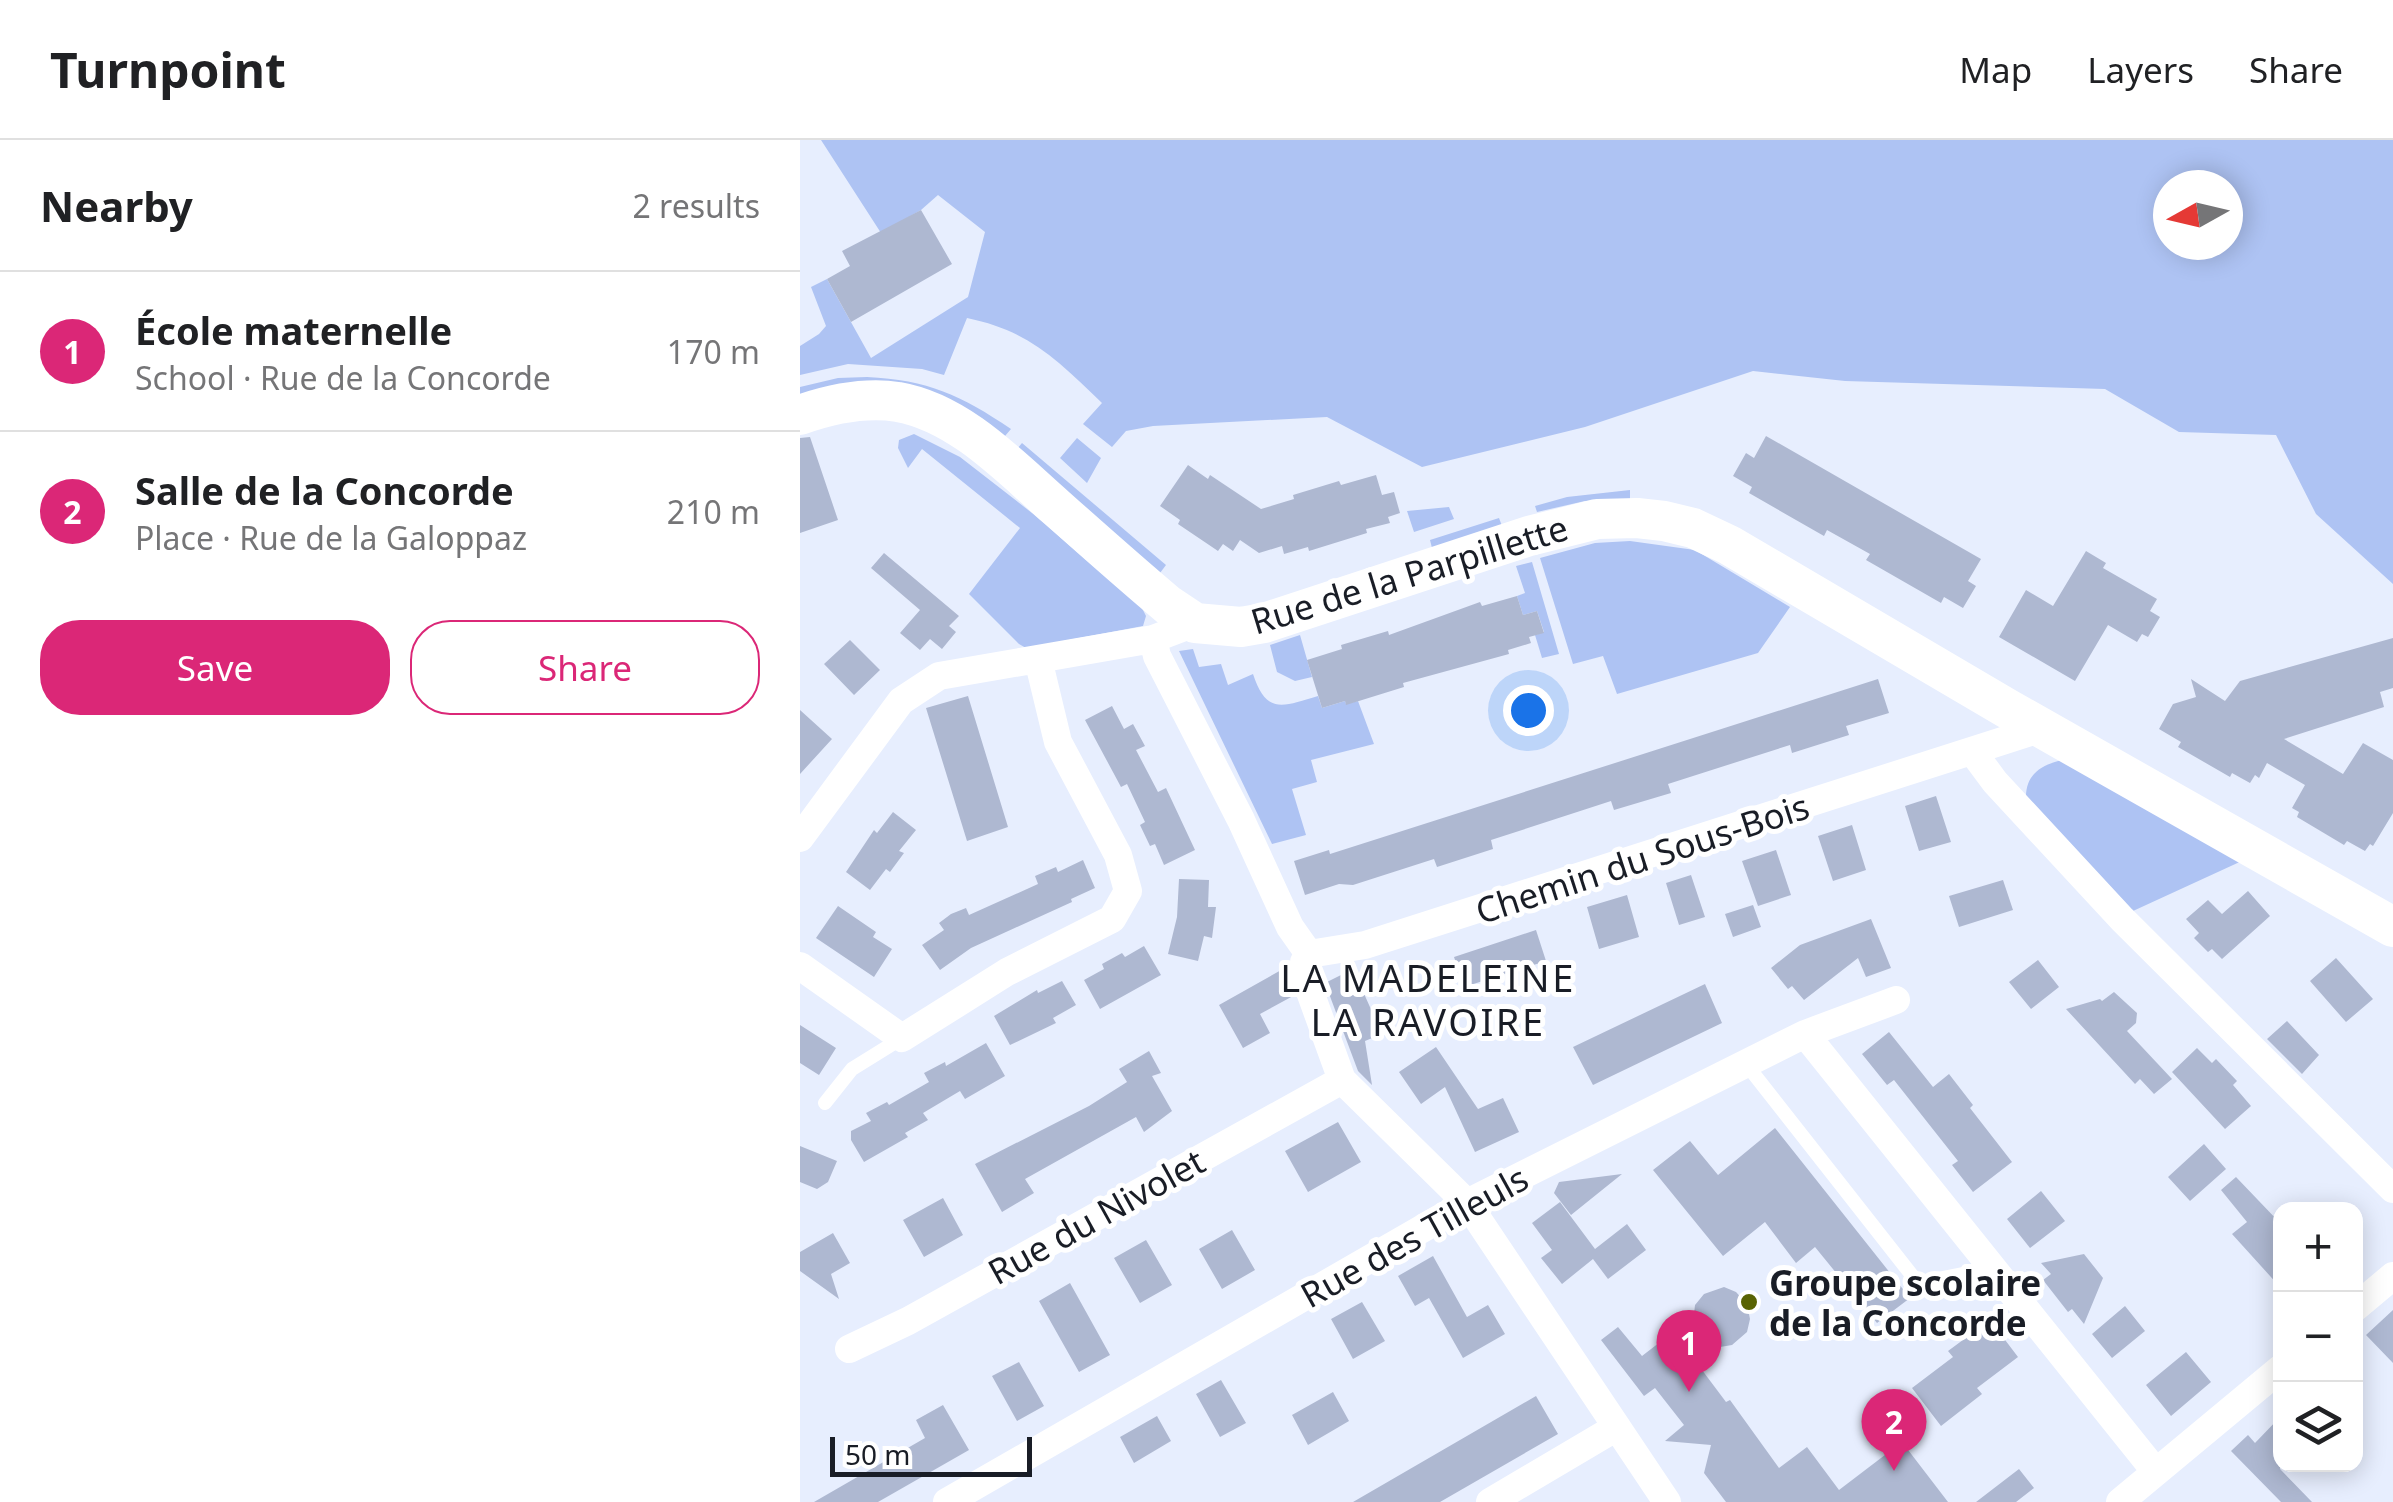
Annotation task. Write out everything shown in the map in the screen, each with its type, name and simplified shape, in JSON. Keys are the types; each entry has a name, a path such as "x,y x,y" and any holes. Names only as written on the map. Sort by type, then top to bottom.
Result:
{"street":[{"path":"800,416 865,400 902,402 938,416 976,438 1168,605 1195,623"},
{"name":"Rue de la Parpillette","path":"1195,623 1241,627 1264,622 1559,527 1597,519 1637,518 1694,528 2393,928"},
{"path":"800,838 901,702 939,676 1153,640 1195,623"},
{"path":"1153,640 1290,928 1309,954 1304,962 1305,978 1342,1080 1467,1203 1666,1502"},
{"path":"800,966 902,1038 1007,972 1112,919 1128,891 1118,856 1058,742 1038,659"},
{"name":"Chemin du Sous-Bois","path":"1309,954 1366,945 1402,934 2043,728"},
{"path":"1972,751 1994,782 2109,905 2393,1188"},
{"name":"Rue des Tilleuls","path":"947,1502 1467,1203 1805,1034 1896,1000"},
{"path":"1805,1034 2156,1472"},
{"name":"Rue du Nivolet","path":"848,1349 908,1321 1342,1080"},
{"path":"2363,1301 2393,1276"},
{"path":"2120,1502 2273,1376"},
{"path":"1490,1502 1618,1428"}],"lane":[{"path":"825,1102 852,1069 902,1038"},
{"path":"1746,1064 1918,1284 1994,1268"}],"shaded area":[{"path":"821,140 2393,140 2393,584 2316,514 2276,435 2179,432 2105,389 1845,381 1753,371 1585,427 1422,467 1327,417 1153,426 1126,431 1112,447 1083,424 1102,403 1071,373 1026,339 967,318 944,375 922,369 848,364 800,375 800,346 826,326 811,287 827,279 871,358 968,297 985,232 938,195 921,210 881,233"},
{"path":"867,377 943,391 1011,429 1005,436 800,396 800,387 838,378"},
{"path":"914,434 960,457 1032,513 1142,608 1146,616 1143,626 1026,648 1019,644 969,594 1020,528 922,449 908,468 898,448 899,440"},
{"path":"1077,438 1101,458 1087,483 1060,458"},
{"path":"1022,443 1166,565 1160,573 1017,449"},
{"path":"1630,490 1630,499 1585,501 1537,512 1535,506 1567,497"},
{"path":"1449,507 1454,519 1414,532 1407,511"},
{"path":"1499,518 1502,526 1432,548 1430,540"},
{"path":"1630,541 1695,550 1790,607 1758,653 1617,694 1603,656 1573,664 1540,558 1595,543"},
{"path":"1532,562 1559,654 1542,658 1535,635 1544,632 1537,611 1523,615 1517,596 1525,593 1516,566"},
{"path":"1300,635 1312,677 1295,681 1277,672 1270,645"},
{"path":"1193,649 1199,667 1221,664 1228,685 1253,674 1270,702 1286,705 1318,696 1322,708 1358,701 1374,744 1311,760 1317,782 1292,789 1306,835 1272,844 1179,651"},
{"path":"2066,759 2244,860 2133,911 2026,797 2029,781 2038,770"}],"building":[{"path":"921,210 952,264 851,322 827,279 850,266 842,251"},
{"path":"1766,436 1981,559 1968,581 1976,586 1963,608 1944,597 1941,603 1866,560 1870,554 1827,530 1824,536 1749,493 1752,487 1733,476 1746,453 1754,458"},
{"path":"810,437 838,520 800,533 800,438"},
{"path":"1188,465 1261,509 1339,481 1341,485 1376,475 1382,495 1394,492 1400,513 1388,517 1390,523 1366,529 1367,533 1309,551 1308,547 1284,554 1282,546 1259,553 1240,540 1233,551 1223,544 1218,551 1178,524 1180,520 1160,506"},
{"path":"2086,551 2106,563 2103,568 2157,599 2150,611 2160,617 2148,637 2142,634 2137,642 2108,625 2075,681 1999,637 2026,590 2053,606"},
{"path":"884,553 959,616 949,626 956,632 942,649 930,639 920,650 900,633 920,610 871,568"},
{"path":"1517,596 1523,615 1537,611 1544,633 1529,637 1531,643 1508,650 1509,654 1403,683 1404,687 1346,705 1345,701 1322,708 1307,660 1342,649 1341,645 1388,631 1389,635 1480,602 1482,606"},
{"path":"2393,638 2393,688 2380,692 2384,707 2284,739 2343,774 2363,743 2393,760 2393,813 2373,846 2370,844 2365,851 2347,841 2344,845 2297,817 2299,812 2292,808 2305,785 2267,763 2259,778 2255,775 2250,783 2232,773 2230,777 2178,747 2181,742 2159,729 2173,704 2196,697 2191,679 2225,701 2240,681"},
{"path":"850,640 880,670 854,695 824,664"},
{"path":"1878,679 1889,713 1846,726 1849,735 1792,753 1790,745 1668,784 1671,793 1614,810 1611,801 1491,840 1493,849 1437,867 1434,859 1353,885 1339,884 1305,895 1294,861 1329,850 1330,854"},
{"path":"968,696 1008,827 967,841 926,708"},
{"path":"1112,706 1124,729 1133,724 1145,746 1136,750 1158,792 1166,788 1195,850 1164,865 1155,844 1150,846 1140,825 1145,822 1127,784 1121,787 1085,720"},
{"path":"800,710 832,739 800,774"},
{"path":"1936,796 1951,842 1919,851 1905,806"},
{"path":"893,812 916,830 899,851 904,853 890,872 886,869 870,890 846,872 874,830 877,833"},
{"path":"1852,825 1866,870 1833,881 1818,836"},
{"path":"1776,850 1791,895 1758,906 1742,861"},
{"path":"1083,860 1095,888 1071,899 1072,902 971,948 940,970 922,945 944,930 939,923 951,914 966,908 969,915 1038,884 1035,876 1056,867 1058,872"},
{"path":"1691,875 1705,917 1679,925 1666,883"},
{"path":"1179,879 1209,880 1208,907 1216,907 1212,938 1204,936 1198,961 1168,954 1177,917"},
{"path":"2003,880 2013,910 1959,927 1949,896"},
{"path":"2248,891 2270,916 2222,959 2212,949 2208,952 2194,938 2199,933 2186,919 2208,900 2222,914"},
{"path":"1627,895 1639,937 1599,949 1587,907"},
{"path":"1753,905 1761,927 1733,937 1725,914"},
{"path":"838,906 876,932 873,937 892,949 874,977 816,938"},
{"path":"1871,919 1891,968 1866,977 1858,958 1804,1000 1792,986 1788,989 1771,968 1800,945"},
{"path":"1536,930 1546,961 1464,987 1454,957"},
{"path":"1144,946 1161,975 1100,1009 1084,980 1104,969 1102,964"},
{"path":"2336,958 2373,999 2346,1022 2310,981"},
{"path":"2038,960 2059,987 2031,1009 2009,982"},
{"path":"1283,969 1293,996 1260,1014 1270,1033 1243,1048 1219,1005"},
{"path":"1353,969 1382,1034 1365,1041 1372,1085 1358,1071 1325,983"},
{"path":"1062,981 1076,1005 1053,1018 1056,1023 1010,1045 994,1016 1037,990 1038,993"},
{"path":"1705,984 1722,1023 1593,1085 1573,1047"},
{"path":"2114,992 2137,1013 2136,1023 2127,1031 2172,1079 2154,1094 2140,1079 2135,1084 2066,1009 2102,1001"},
{"path":"2287,1021 2319,1055 2302,1074 2267,1039"},
{"path":"800,1025 836,1048 819,1075 800,1063"},
{"path":"1889,1032 1933,1087 1949,1074 2012,1162 1973,1192 1952,1165 1958,1161 1894,1080 1887,1085 1862,1054"},
{"path":"986,1043 1005,1076 965,1099 960,1091 923,1113 928,1120 905,1133 908,1137 864,1162 851,1140 851,1131 871,1121 866,1113 929,1082 924,1073 945,1062 946,1066"},
{"path":"1436,1047 1478,1109 1503,1098 1519,1132 1475,1152 1445,1087 1421,1104 1399,1072"},
{"path":"2197,1048 2212,1063 2216,1059 2237,1081 2233,1085 2251,1106 2225,1129 2172,1072"},
{"path":"1149,1051 1161,1073 1152,1076 1172,1111 1144,1132 1136,1117 1025,1179 1034,1193 1002,1212 975,1164 1089,1106 1127,1082 1119,1069"},
{"path":"1338,1122 1361,1162 1308,1192 1285,1151"},
{"path":"1775,1128 1910,1298 1877,1323 1815,1247 1796,1263 1765,1222 1723,1256 1653,1170 1690,1141 1718,1175"},
{"path":"2204,1144 2226,1169 2190,1201 2168,1177"},
{"path":"800,1146 837,1161 828,1182 817,1189 800,1182"},
{"path":"1622,1174 1571,1215 1554,1193 1559,1182"},
{"path":"2236,1177 2273,1216 2273,1279 2232,1234 2247,1222 2221,1190"},
{"path":"2041,1191 2065,1221 2030,1248 2007,1219"},
{"path":"943,1198 963,1235 924,1257 903,1220"},
{"path":"1560,1202 1595,1249 1627,1224 1646,1250 1608,1279 1593,1259 1562,1284 1541,1258 1552,1250 1532,1223"},
{"path":"1232,1230 1255,1270 1222,1289 1199,1249"},
{"path":"833,1233 850,1263 831,1274 839,1299 800,1271 800,1252"},
{"path":"1146,1240 1172,1285 1140,1303 1114,1258"},
{"path":"2084,1254 2103,1278 2084,1324 2072,1309 2068,1312 2043,1280 2051,1274 2041,1263"},
{"path":"1433,1256 1467,1317 1488,1305 1505,1334 1463,1358 1429,1298 1415,1306 1398,1276"},
{"path":"1070,1283 1110,1355 1079,1372 1039,1301"},
{"path":"1724,1287 1736,1292 1747,1304 1747,1332 1732,1345 1690,1352 1695,1305 1704,1294"},
{"path":"1362,1302 1385,1341 1353,1359 1331,1319"},
{"path":"2125,1306 2145,1331 2112,1358 2092,1334"},
{"path":"2393,1310 2393,1363 2366,1335"},
{"path":"1990,1320 2018,1357 1977,1388 1982,1394 1941,1426 1912,1388 1953,1357 1948,1351"},
{"path":"1618,1327 1642,1356 1664,1339 1689,1370 1690,1354 1726,1402 1730,1400 1779,1468 1807,1447 1839,1490 1902,1442 1948,1502 1726,1502 1704,1473 1711,1445 1665,1441 1684,1425 1655,1388 1644,1396 1601,1340"},
{"path":"2186,1352 2211,1382 2171,1416 2146,1385"},
{"path":"1019,1362 1044,1406 1017,1421 992,1376"},
{"path":"1221,1380 1246,1423 1220,1437 1196,1394"},
{"path":"1333,1392 1349,1421 1308,1445 1292,1415"},
{"path":"1536,1396 1558,1434 1440,1502 1353,1502"},
{"path":"943,1405 969,1450 878,1502 814,1502 925,1438 916,1420"},
{"path":"1157,1416 1171,1441 1134,1463 1120,1437"},
{"path":"2273,1424 2273,1472 2283,1472 2312,1502 2281,1502 2231,1451 2248,1435 2255,1443"},
{"path":"2019,1469 2034,1488 2016,1502 1976,1502"}],"place":[{"name":"Groupe scolaire de la Concorde","path":"1749,1302"},
{"name":"École maternelle","path":"1689,1392"},
{"name":"Salle de la Concorde","path":"1894,1471"}],"district":[{"name":"LA MADELEINE LA RAVOIRE","path":"1428,999"}]}
